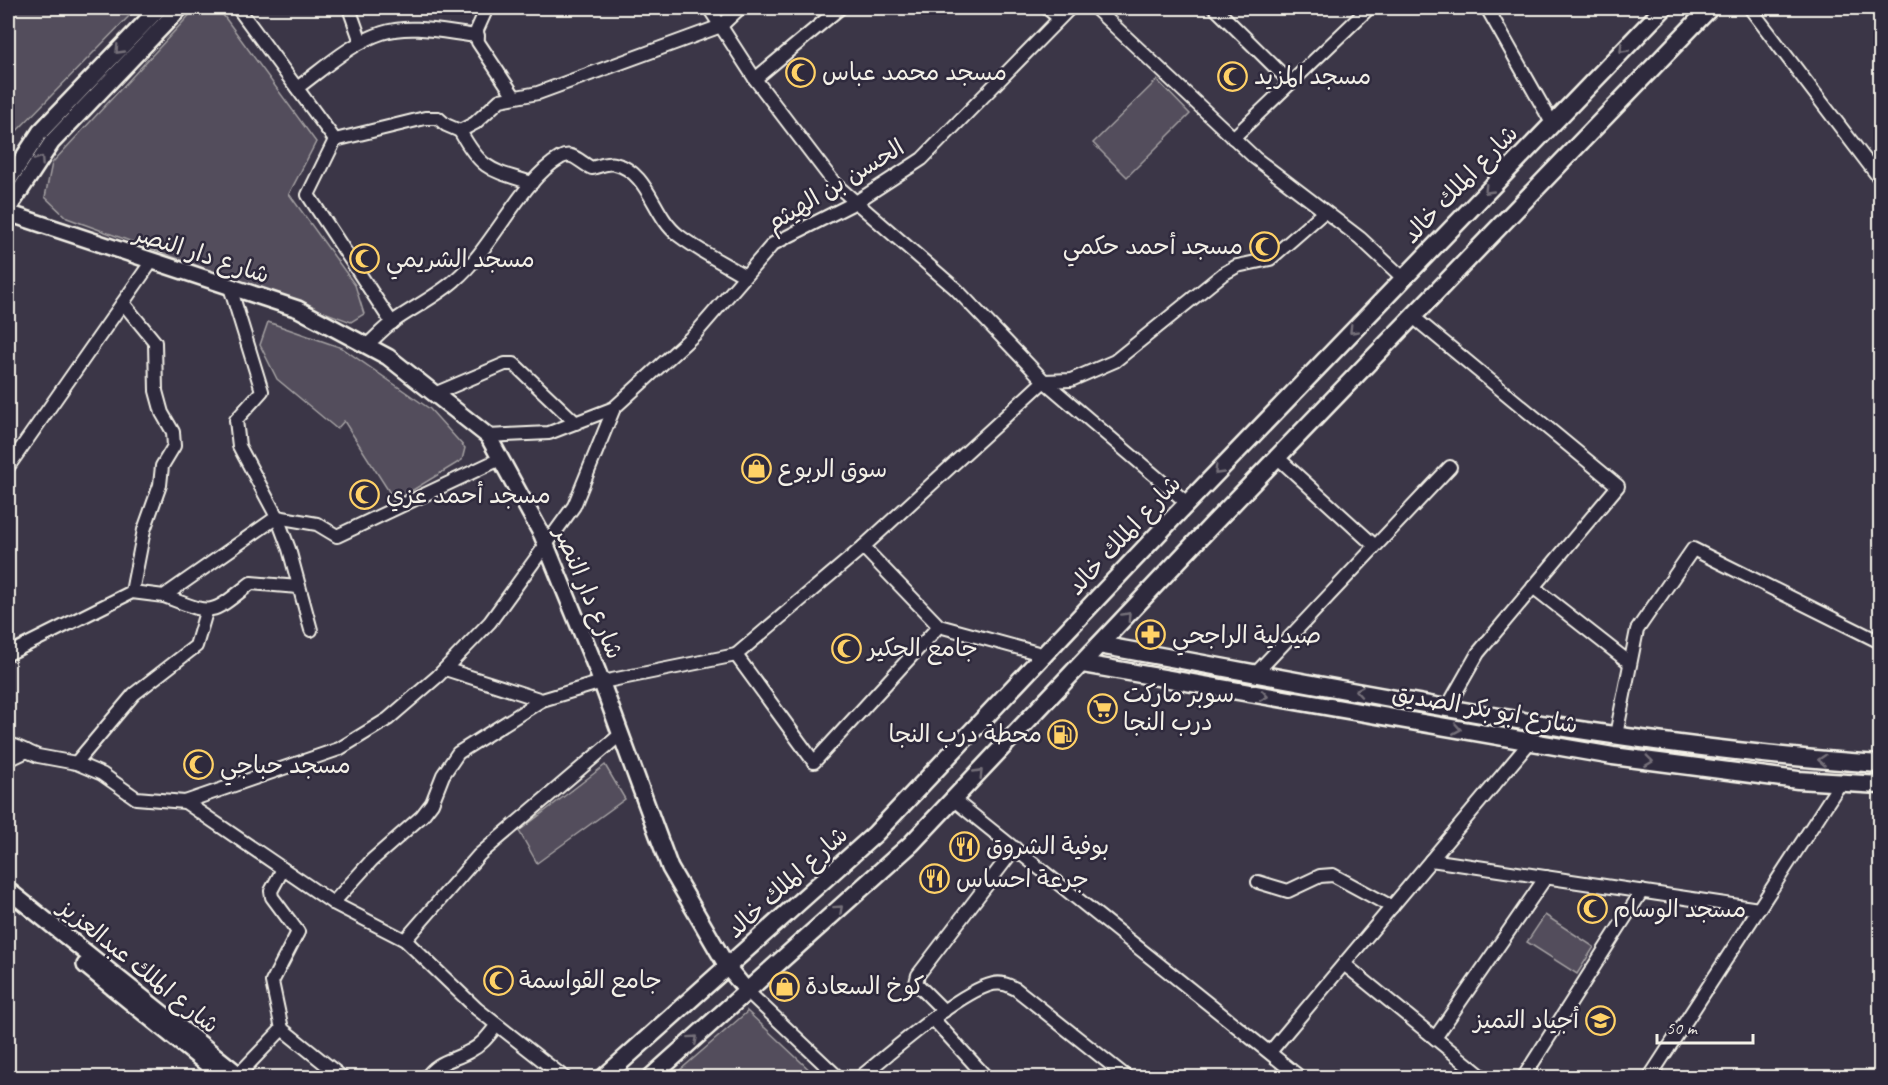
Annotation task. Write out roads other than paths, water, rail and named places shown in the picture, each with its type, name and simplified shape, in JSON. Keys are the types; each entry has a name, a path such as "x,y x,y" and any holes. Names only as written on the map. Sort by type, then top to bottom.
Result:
{"main road":[{"name":"شارع الملك خالد","path":"603,1077 728,968 875,834 1187,503 1664,8"},
{"path":"650,1077 911,844 1277,457 1710,8"},
{"name":"شارع ابو بكر الصديق","path":"1099,645 1616,735 1800,758 1881,764"},
{"name":"شارع ابو بكر الصديق","path":"1083,664 1613,756 1798,780 1881,785"}],"street":[{"path":"8,181 40,132 159,8"},
{"path":"8,211 52,142 180,8"},
{"path":"238,8 335,140"},
{"path":"349,8 361,42"},
{"path":"487,8 477,30 478,42 514,96"},
{"path":"709,8 755,79 836,184 956,290 1044,381 1187,503"},
{"path":"460,131 475,123 500,100 538,93 721,26 740,8"},
{"path":"755,79 840,8"},
{"path":"1047,8 1059,18"},
{"name":"الحسن بن الهيثم","path":"488,436 549,434 615,408 696,333 773,244 856,202 922,159 1070,8"},
{"path":"1095,8 1233,138 1324,212 1360,238 1403,278"},
{"path":"1215,8 1291,82"},
{"path":"1233,138 1370,8"},
{"path":"1487,8 1552,123"},
{"path":"1750,8 1881,179"},
{"path":"297,88 361,42 383,32 415,29 478,36"},
{"path":"335,140 425,118 438,118 446,126 460,131 479,162 490,170 532,183"},
{"path":"335,140 308,195 392,323"},
{"path":"366,346 392,323 455,280 482,253 532,183 548,166 562,156 574,156 592,168 613,163 623,167 641,181 663,218 676,234 745,276"},
{"name":"شارع دار النصر","path":"8,211 298,309 388,357 488,436 546,546 602,682 670,868 728,968 747,991"},
{"path":"333,903 372,860 422,816 432,803 443,775 458,753 542,700 602,682 736,656 863,547 1044,381 1071,380 1115,361 1223,274 1237,266 1270,260 1324,212"},
{"path":"8,467 152,261"},
{"path":"230,286 262,391 236,420 239,446 277,517 289,549 310,630"},
{"path":"123,303 155,342 156,392 162,413 173,432 174,446 162,466 160,485 144,530 132,592"},
{"path":"1412,316 1618,486 1478,653 1448,706"},
{"path":"434,394 505,364 514,364 576,423"},
{"path":"8,743 27,751 76,763 102,774 136,798 185,802 339,749 387,720 445,669 490,622 574,506 615,408"},
{"path":"1277,457 1375,546"},
{"path":"164,596 277,517 317,524 337,536 500,459"},
{"path":"1256,673 1450,467"},
{"path":"863,547 939,626 1045,655"},
{"path":"1616,735 1637,630 1693,549 1881,642"},
{"path":"8,654 132,592 164,596 207,612 219,608 251,584 298,587"},
{"path":"1533,587 1630,663"},
{"path":"76,763 134,694 196,646 207,612"},
{"path":"736,656 814,762 939,626"},
{"path":"445,669 542,700"},
{"path":"405,940 479,855 621,734"},
{"path":"1270,1052 1530,742"},
{"path":"8,760 27,751"},
{"path":"1649,1077 1841,782"},
{"path":"954,800 1301,1077"},
{"path":"185,802 333,903 405,940 497,1025 565,1077"},
{"path":"944,1011 916,983 918,975 1015,848"},
{"path":"1431,860 1759,909"},
{"path":"283,869 271,891 272,897 298,932 272,982 282,1029 343,1077"},
{"path":"1258,882 1288,891 1320,876 1333,875 1392,907"},
{"path":"1436,1038 1546,877"},
{"path":"1523,1077 1642,891"},
{"name":"شارع الملك عبدالعزيز","path":"8,900 235,1076"},
{"path":"1344,964 1484,1077"},
{"path":"859,1077 944,1011 981,988 995,983 1006,984 1128,1077"},
{"path":"747,991 839,1077"},
{"path":"934,1020 987,1077"},
{"path":"426,1077 436,1065 469,1052 482,1043 497,1025"},
{"path":"235,1076 282,1029"}],"place":[{"name":"مسجد محمد عباس","path":"801,72"},
{"name":"مسجد المزيد","path":"1233,76"},
{"name":"مسجد أحمد حكمي","path":"1264,246"},
{"name":"مسجد الشريمي","path":"365,259"},
{"name":"سوق الربوع","path":"756,469"},
{"name":"مسجد أحمد عزي","path":"365,495"},
{"name":"صيدلية الراجحي","path":"1151,635"},
{"name":"جامع الحكير","path":"847,648"},
{"name":"سوبر ماركت درب النجا","path":"1102,708"},
{"name":"محطة درب النجا","path":"1063,734"},
{"name":"مسجد حباجي","path":"199,765"},
{"name":"بوفية الشروق","path":"965,846"},
{"name":"جرعة احساس","path":"935,879"},
{"name":"مسجد الوسام","path":"1592,909"},
{"name":"جامع القواسمة","path":"498,980"},
{"name":"كوخ السعادة","path":"784,986"},
{"name":"أجياد التميز","path":"1600,1020"}]}
